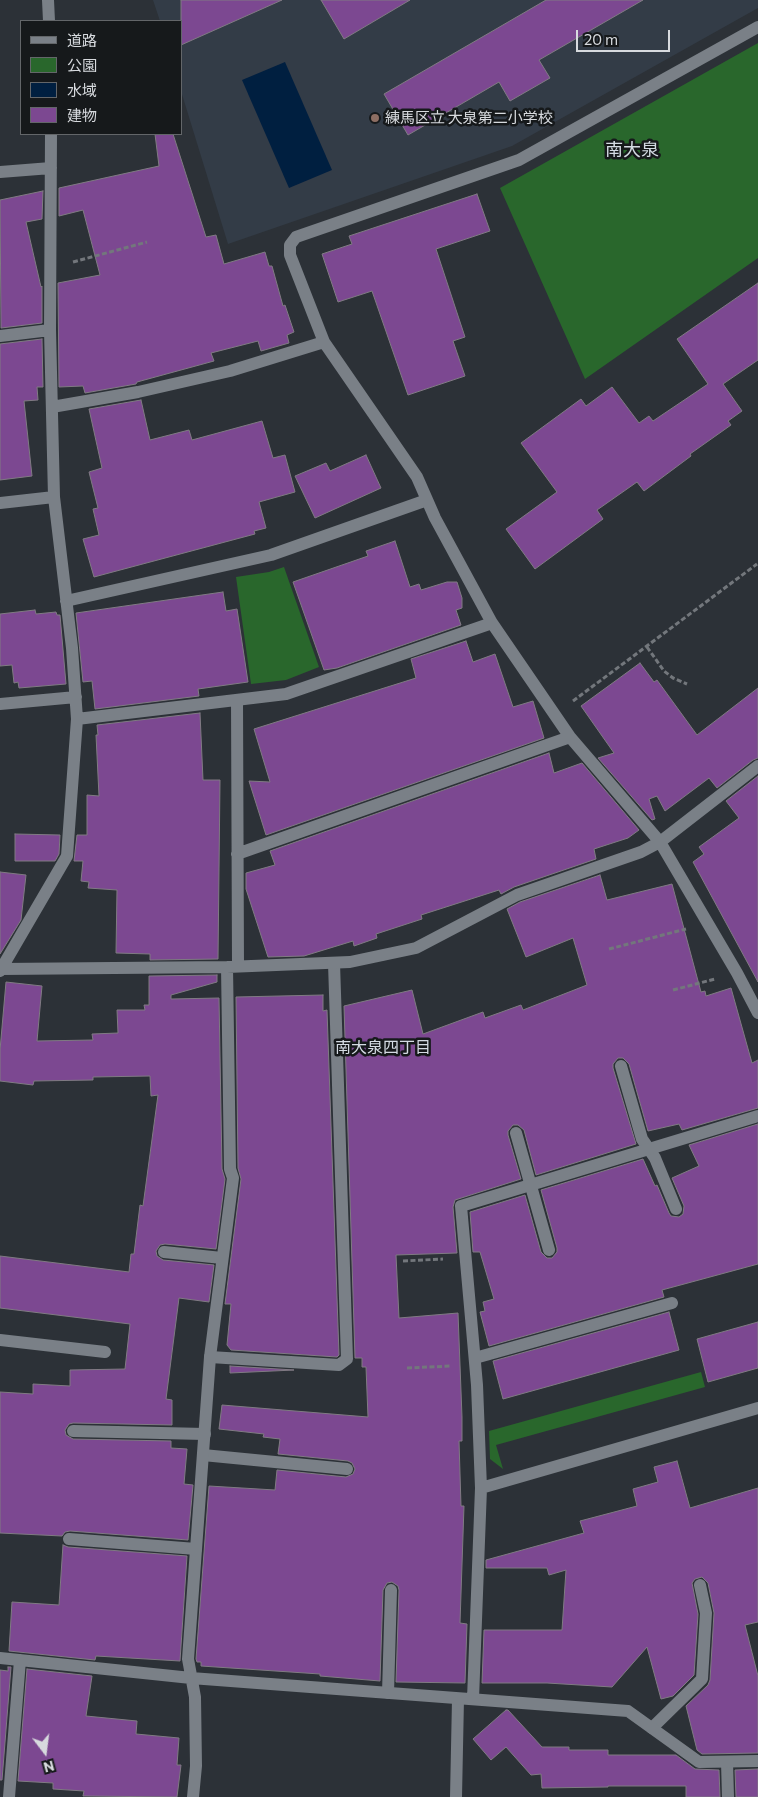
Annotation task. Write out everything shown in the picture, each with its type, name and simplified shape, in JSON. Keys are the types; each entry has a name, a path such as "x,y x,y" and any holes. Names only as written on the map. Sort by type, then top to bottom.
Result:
{"street":[{"path":"48,0 49,20"},
{"path":"758,26 519,160 296,237 290,245 290,256 324,342 417,477 435,518 492,623 570,737 660,842 709,924 758,1013"},
{"path":"1,970 67,856 77,719 72,648 54,497 50,330 51,135"},
{"path":"0,172 51,168"},
{"path":"0,336 50,330"},
{"path":"52,407 138,392 230,371 324,342"},
{"path":"0,502 54,497"},
{"path":"66,601 271,555 427,500"},
{"path":"77,719 286,694 492,623"},
{"path":"0,704 76,697"},
{"path":"193,1797 196,1766 195,1697 188,1659 210,1357 232,1178 230,1169 237,700"},
{"path":"236,854 570,737"},
{"path":"1,970 334,963 350,962 416,948 518,895 641,852 660,842 758,766"},
{"path":"210,1357 338,1365 347,1359 334,963"},
{"path":"621,1066 642,1139 656,1158 676,1209"},
{"path":"473,1699 481,1488 475,1362 461,1206 758,1116"},
{"path":"516,1133 549,1250"},
{"path":"164,1252 222,1258"},
{"path":"475,1362 672,1303"},
{"path":"0,1340 106,1352"},
{"path":"481,1488 758,1408"},
{"path":"73,1431 205,1434"},
{"path":"203,1455 347,1469"},
{"path":"68,1540 196,1549"},
{"path":"652,1728 702,1679 706,1613 700,1585"},
{"path":"388,1693 391,1590"},
{"path":"0,1658 192,1678 628,1712 699,1762 758,1761"},
{"path":"9,1797 20,1660"},
{"path":"456,1797 458,1699"},
{"path":"727,1762 728,1797"}],"path":[{"path":"50,268 147,242"},
{"path":"555,715 758,564"},
{"path":"647,647 664,671 672,678 687,684"},
{"path":"609,949 709,924"},
{"path":"674,990 737,973"},
{"path":"402,1261 466,1258"},
{"path":"407,1368 475,1362"}],"shaded area":[{"name":"練馬区立 大泉第二小学校","path":"153,0 758,0 758,8 512,146 228,244 182,94 182,20 160,20"}],"green space":[{"path":"758,43 758,258 585,379 500,188"},
{"path":"284,567 319,667 286,680 251,684 236,577 269,572"},
{"path":"701,1372 705,1387 496,1445 503,1469 490,1459 489,1431"}],"water":[{"path":"285,62 332,170 289,188 242,80"}],"building":[{"path":"181,0 282,0 182,45"},
{"path":"321,0 410,0 344,39"},
{"path":"546,0 643,0 539,60 550,78 510,101 499,82 408,135 384,94"},
{"path":"155,135 173,135 206,237 216,235 224,264 265,252 269,266 272,266 283,306 285,305 294,332 287,335 289,343 261,351 258,341 211,353 214,361 137,382 136,384 85,393 83,386 59,387 58,283 100,275 83,210 59,216 59,188 159,166"},
{"path":"43,191 42,219 26,222 42,286 42,323 1,328 0,200"},
{"path":"477,194 490,231 436,249 465,337 453,341 465,376 408,395 372,291 338,302 322,254 352,244 349,236"},
{"path":"758,283 758,360 723,384 742,411 728,421 731,425 690,454 691,456 644,491 637,482 597,510 603,519 535,569 506,529 557,492 521,443 581,399 586,406 612,387 639,423 649,416 653,421 708,384 677,339"},
{"path":"42,339 43,387 37,387 38,400 24,401 32,476 0,480 0,344"},
{"path":"141,400 150,440 189,430 192,440 262,421 273,458 285,455 295,492 259,502 266,528 254,531 255,534 94,577 83,539 99,535 93,509 98,508 89,472 102,468 89,409"},
{"path":"366,455 381,488 315,518 295,476 326,463 330,471"},
{"path":"395,541 410,587 419,584 421,590 447,582 457,582 462,598 462,608 456,610 461,625 337,668 324,670 293,582 368,556 366,551"},
{"path":"223,592 226,611 237,609 248,682 198,689 199,696 95,709 92,681 83,682 76,613"},
{"path":"35,610 36,614 56,612 57,615 60,615 66,684 19,688 18,682 14,683 12,665 0,666 0,614"},
{"path":"466,641 473,662 495,654 513,707 533,701 544,738 266,835 249,781 270,782 254,729 416,678 411,659"},
{"path":"640,663 654,682 657,680 697,735 758,688 758,758 717,788 709,778 665,811 657,796 649,799 655,819 652,820 598,758 614,753 581,706"},
{"path":"200,713 203,780 220,780 218,959 150,960 150,954 116,953 117,890 88,888 89,882 81,881 83,861 74,861 77,835 87,835 87,795 99,796 97,725"},
{"path":"549,753 554,773 582,763 639,830 628,838 594,849 596,859 514,887 501,894 499,890 421,915 422,919 376,934 377,938 354,946 353,941 304,956 268,957 246,889 246,873 275,865 270,851"},
{"path":"758,776 758,982 693,862 704,854 699,847 739,818 726,801"},
{"path":"15,834 60,835 59,854 55,861 15,861"},
{"path":"0,872 26,875 21,920 0,954"},
{"path":"600,875 607,900 672,884 701,992 705,991 706,996 731,988 752,1063 758,1060 758,1108 682,1130 679,1124 648,1131 629,1064 623,1058 618,1058 613,1064 613,1068 636,1144 536,1175 524,1130 518,1125 513,1125 508,1131 508,1135 521,1179 455,1200 453,1207 457,1253 396,1255 399,1318 458,1313 462,1417 462,1441 459,1441 461,1506 464,1506 460,1623 467,1624 465,1683 396,1682 399,1590 398,1586 392,1582 387,1583 383,1590 380,1681 320,1676 320,1674 201,1666 201,1662 197,1662 196,1659 209,1486 275,1490 277,1470 346,1477 353,1474 355,1469 352,1463 348,1461 278,1454 280,1439 263,1437 264,1434 219,1429 222,1405 368,1417 366,1367 362,1367 362,1358 355,1358 344,1006 412,990 423,1034 483,1012 485,1018 521,1005 523,1010 587,985 573,938 526,957 507,909 520,902"},
{"path":"217,975 217,982 171,995 171,999 219,998 222,1169 225,1179 216,1249 165,1244 160,1245 156,1251 157,1256 163,1260 214,1265 209,1302 179,1298 166,1399 172,1400 172,1425 73,1423 69,1424 65,1430 66,1435 73,1439 171,1441 171,1448 187,1449 184,1484 193,1485 188,1540 70,1531 65,1532 62,1536 0,1533 0,1392 33,1394 33,1384 70,1386 70,1370 125,1369 130,1324 0,1308 0,1256 129,1272 131,1254 134,1254 140,1205 143,1206 158,1095 151,1096 150,1076 93,1077 93,1080 34,1081 33,1085 0,1081 0,1050 6,982 42,986 37,1041 93,1040 92,1034 118,1033 117,1010 145,1010 144,1005 149,1005 149,976"},
{"path":"323,995 323,1011 327,1010 339,1355 337,1357 231,1350 227,1345 231,1304 225,1304 241,1179 238,1168 236,997"},
{"path":"758,1124 758,1264 662,1290 664,1297 489,1346 480,1312 485,1311 483,1302 494,1299 480,1252 473,1252 470,1212 525,1195 541,1252 547,1258 552,1258 557,1252 557,1248 541,1190 643,1159 669,1213 671,1216 679,1217 683,1214 684,1206 672,1178 699,1166 689,1145"},
{"path":"669,1312 679,1350 503,1399 493,1361"},
{"path":"758,1322 758,1368 708,1382 697,1339"},
{"path":"230,1366 294,1370 230,1373"},
{"path":"677,1461 690,1508 758,1488 758,1622 745,1625 758,1676 758,1753 702,1754 697,1750 686,1706 708,1685 710,1680 714,1613 708,1583 702,1577 695,1579 692,1583 698,1614 694,1675 673,1696 661,1699 647,1647 612,1687 547,1683 482,1683 484,1630 562,1630 566,1570 549,1575 547,1568 486,1568 486,1560 584,1533 580,1521 637,1506 633,1489 658,1482 654,1467"},
{"path":"63,1545 68,1547 187,1556 180,1661 96,1656 95,1660 9,1651 12,1602 59,1605"},
{"path":"8,1667 11,1667 2,1780 0,1780 0,1670 8,1671"},
{"path":"27,1669 92,1676 86,1716 137,1721 136,1734 179,1738 177,1765 181,1765 177,1797 83,1796 84,1791 53,1789 53,1783 18,1781"},
{"path":"506,1710 542,1747 569,1747 569,1750 608,1750 608,1755 676,1755 695,1769 719,1770 720,1797 686,1797 686,1786 542,1788 541,1774 531,1775 506,1747 491,1760 473,1739"},
{"path":"758,1769 758,1797 736,1797 735,1770"}],"place":[{"name":"練馬区立 大泉第二小学校","path":"375,118"}],"district":[{"name":"南大泉","path":"632,150"},
{"name":"南大泉四丁目","path":"383,1048"}]}
